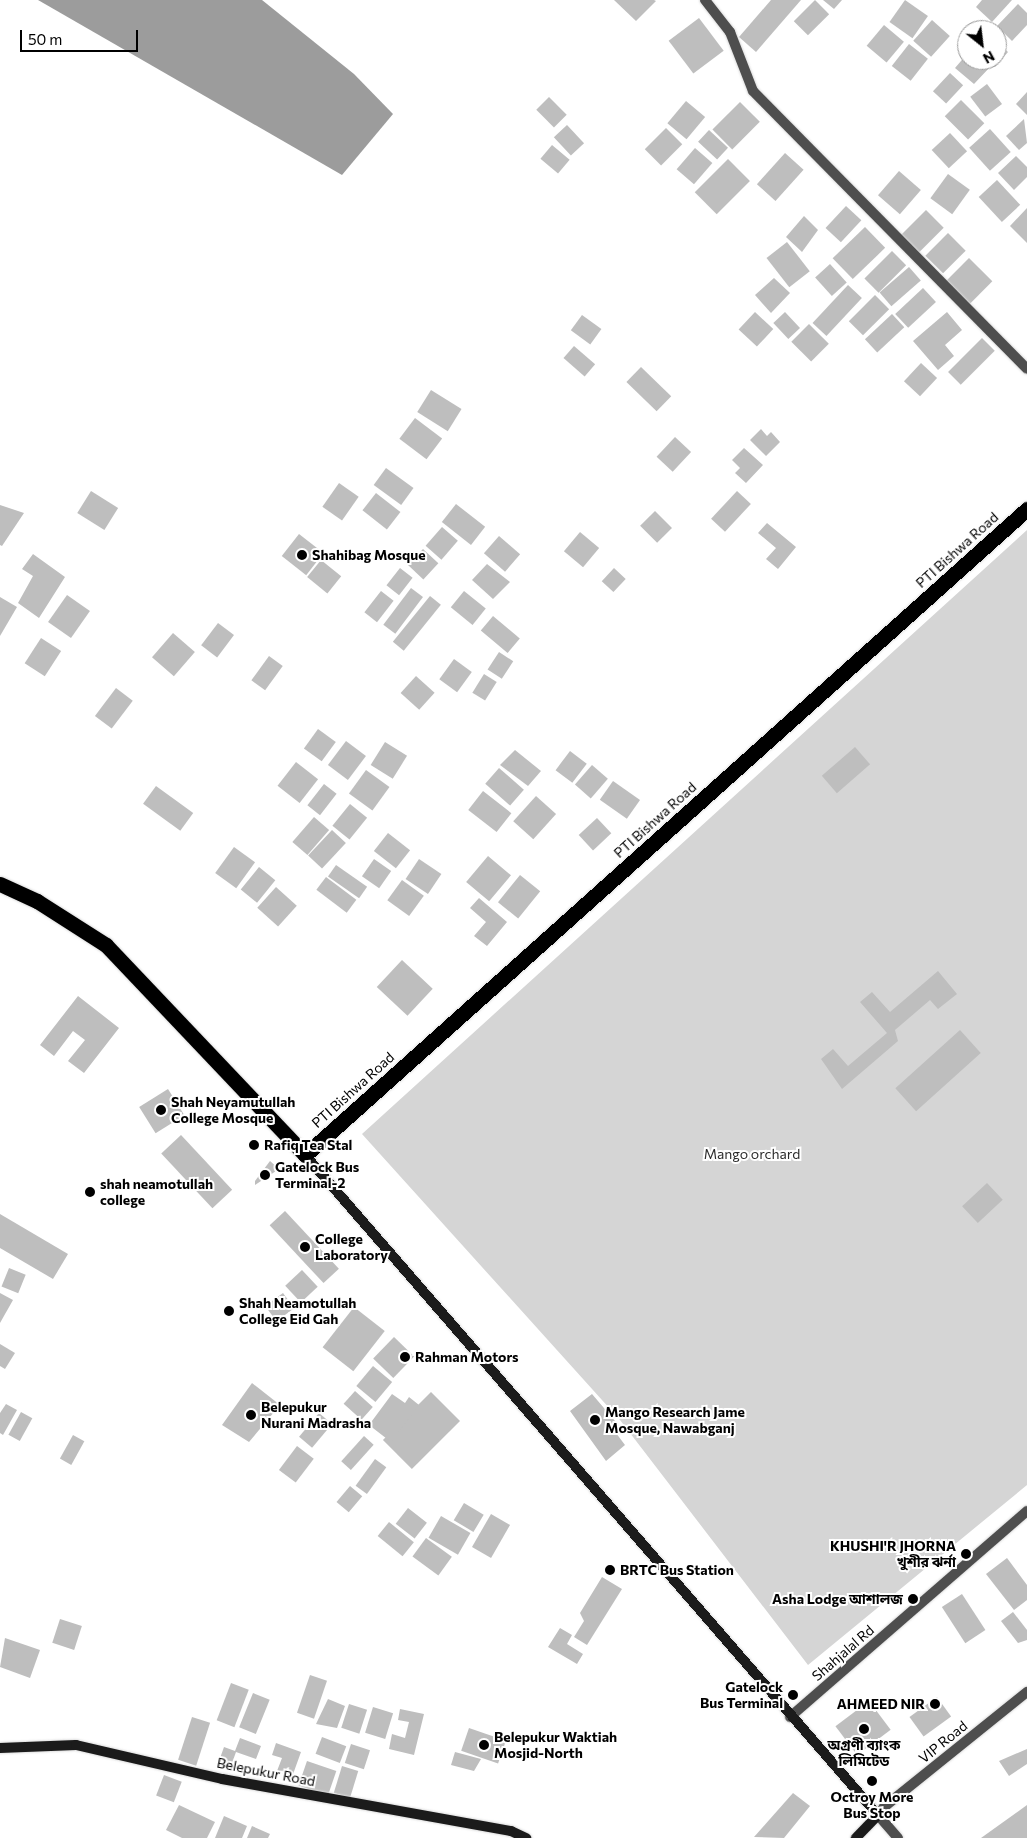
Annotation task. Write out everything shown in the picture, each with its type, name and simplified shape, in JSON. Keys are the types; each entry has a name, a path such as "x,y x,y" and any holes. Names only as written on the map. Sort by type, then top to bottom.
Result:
{"highway":[{"name":"PTI Bishwa Road","path":"305,1155 1027,509"},
{"path":"0,884 37,901 106,945 305,1155"}],"main road":[{"path":"305,1155 790,1717 878,1815 856,1838"},
{"name":"Belepukur Road","path":"0,1748 76,1745 222,1779 511,1830 526,1838"}],"street":[{"path":"705,0 730,32 754,91 1027,370"},
{"name":"Shahjalal Rd","path":"790,1717 1027,1511"},
{"name":"VIP Road","path":"878,1815 1027,1692"},
{"path":"878,1815 898,1838"}],"green space":[{"name":"Mango orchard","path":"1027,530 1027,1485 808,1665 620,1420 362,1134"}],"shaded area":[{"path":"38,0 262,0 354,74 393,114 342,175"}],"building":[{"path":"614,0 654,0 656,1 636,21"},
{"path":"771,0 801,0 756,52 739,37"},
{"path":"815,0 829,14 808,35 794,21"},
{"path":"823,0 842,0 834,9"},
{"path":"905,0 928,16 912,38 890,22"},
{"path":"982,0 1012,0 994,20 990,20 976,7"},
{"path":"1018,4 1027,13 1027,25 1012,41 1007,36 1007,20 1003,20"},
{"path":"699,18 724,51 693,74 669,41"},
{"path":"932,20 950,36 931,57 913,41"},
{"path":"884,25 904,42 887,62 867,46"},
{"path":"909,44 928,59 911,81 892,66"},
{"path":"957,70 987,70 974,84"},
{"path":"950,73 963,85 946,104 933,91"},
{"path":"987,84 1002,104 985,117 970,97"},
{"path":"1027,92 1027,115 1016,104"},
{"path":"549,97 567,115 554,127 536,110"},
{"path":"961,100 984,123 968,140 945,116"},
{"path":"686,101 705,117 687,139 667,123"},
{"path":"740,102 760,122 732,149 712,130"},
{"path":"1024,119 1027,143 1019,150 1006,136"},
{"path":"567,125 584,143 571,156 554,137"},
{"path":"666,128 682,144 661,165 645,149"},
{"path":"990,129 1011,152 990,171 969,148"},
{"path":"709,130 728,148 717,159 698,142"},
{"path":"950,133 967,151 949,168 932,150"},
{"path":"552,145 570,160 558,174 540,159"},
{"path":"695,148 712,163 694,184 677,169"},
{"path":"785,153 804,170 775,201 757,184"},
{"path":"1016,156 1027,167 1027,177 1014,190 998,173"},
{"path":"728,159 750,181 717,214 695,192"},
{"path":"899,171 921,190 900,214 878,195"},
{"path":"948,174 970,190 952,214 930,198"},
{"path":"997,180 1020,205 1002,222 979,197"},
{"path":"846,206 861,220 841,242 826,228"},
{"path":"1027,208 1027,243 1010,226"},
{"path":"926,210 944,228 919,252 901,235"},
{"path":"804,216 818,230 802,252 786,237"},
{"path":"865,227 885,248 853,279 833,258"},
{"path":"948,233 966,251 943,273 925,256"},
{"path":"787,242 810,271 789,287 767,258"},
{"path":"892,251 906,265 879,293 864,279"},
{"path":"969,258 992,281 970,304 946,281"},
{"path":"830,264 847,283 832,296 815,277"},
{"path":"909,267 921,281 891,306 880,293"},
{"path":"774,278 790,293 771,313 755,295"},
{"path":"848,285 862,298 826,336 813,323"},
{"path":"923,288 936,302 908,328 895,314"},
{"path":"875,295 889,309 863,335 849,321"},
{"path":"755,312 773,329 757,347 739,330"},
{"path":"785,312 800,328 788,339 773,323"},
{"path":"947,312 962,330 945,345 954,356 938,370 913,341"},
{"path":"892,314 904,327 877,352 865,339"},
{"path":"582,315 601,329 590,344 571,330"},
{"path":"809,324 829,344 811,361 791,342"},
{"path":"982,338 995,351 961,385 948,372"},
{"path":"574,346 595,364 585,376 564,358"},
{"path":"921,363 937,378 920,396 904,381"},
{"path":"641,367 671,396 657,411 626,382"},
{"path":"431,390 462,409 448,431 417,412"},
{"path":"415,418 442,438 427,459 399,439"},
{"path":"761,429 767,436 771,432 780,442 766,456 750,440"},
{"path":"675,437 691,452 673,472 657,457"},
{"path":"744,448 763,465 746,483 735,473 740,468 732,460"},
{"path":"386,468 414,488 401,505 374,485"},
{"path":"339,483 359,497 342,521 322,507"},
{"path":"91,491 118,508 104,530 77,513"},
{"path":"737,491 751,504 725,532 711,519"},
{"path":"376,493 400,512 387,529 362,510"},
{"path":"456,504 485,527 471,545 442,522"},
{"path":"0,505 24,513 2,546 0,545"},
{"path":"655,511 672,528 657,543 640,526"},
{"path":"767,523 796,547 778,569 766,559 776,548 758,533"},
{"path":"442,527 458,541 441,560 426,546"},
{"path":"580,532 599,548 583,567 564,551"},
{"name":"Shahibag Mosque","path":"299,534 323,553 306,575 282,556"},
{"path":"499,536 520,554 505,572 484,553"},
{"path":"423,549 438,563 423,579 408,565"},
{"path":"33,554 65,577 39,618 18,603 33,576 22,569"},
{"path":"321,560 341,576 327,593 307,577"},
{"path":"487,564 510,582 493,599 472,580"},
{"path":"400,568 413,578 399,595 386,585"},
{"path":"614,568 626,579 613,592 602,581"},
{"path":"411,588 423,597 395,634 383,625"},
{"path":"381,591 394,601 377,622 364,612"},
{"path":"464,591 486,609 473,625 451,607"},
{"path":"67,595 90,611 71,638 48,622"},
{"path":"430,596 441,605 404,651 393,642"},
{"path":"0,597 17,607 0,636"},
{"path":"493,616 520,638 508,653 481,631"},
{"path":"218,623 234,635 217,657 201,645"},
{"path":"173,633 195,652 174,676 152,657"},
{"path":"41,638 61,651 45,676 25,663"},
{"path":"499,652 513,661 502,679 488,670"},
{"path":"269,656 283,666 265,690 251,680"},
{"path":"454,659 472,672 457,692 439,679"},
{"path":"484,674 497,682 485,701 472,693"},
{"path":"416,676 435,693 419,710 401,693"},
{"path":"116,688 133,701 112,729 95,716"},
{"path":"318,729 336,742 322,761 304,748"},
{"path":"346,741 366,756 348,780 328,765"},
{"path":"385,742 407,756 393,779 371,765"},
{"path":"855,747 870,764 837,793 822,776"},
{"path":"515,750 541,771 528,786 500,765"},
{"path":"570,751 587,764 572,783 556,770"},
{"path":"296,762 318,779 300,803 278,786"},
{"path":"592,765 608,779 591,798 575,785"},
{"path":"499,768 524,790 510,805 485,784"},
{"path":"366,770 389,787 372,811 349,793"},
{"path":"613,781 640,800 627,819 600,800"},
{"path":"324,784 337,794 320,815 307,805"},
{"path":"156,786 193,813 180,831 143,804"},
{"path":"483,791 511,813 497,832 468,810"},
{"path":"536,796 556,814 533,839 513,821"},
{"path":"350,804 367,818 349,840 332,826"},
{"path":"314,817 329,830 307,855 292,842"},
{"path":"597,818 611,833 593,850 579,835"},
{"path":"332,830 346,843 322,869 308,856"},
{"path":"388,833 410,850 396,868 374,851"},
{"path":"234,847 255,862 236,888 215,873"},
{"path":"488,856 511,875 489,901 466,882"},
{"path":"374,859 391,871 379,888 362,876"},
{"path":"419,859 441,874 428,894 406,879"},
{"path":"336,865 367,887 359,898 328,876"},
{"path":"259,867 275,880 257,903 241,890"},
{"path":"520,875 540,891 518,919 498,902"},
{"path":"326,877 356,900 347,913 316,890"},
{"path":"402,880 424,896 409,916 387,900"},
{"path":"276,887 297,906 278,927 257,908"},
{"path":"479,898 507,922 487,946 474,936 486,922 470,908"},
{"path":"402,960 433,989 407,1016 377,987"},
{"path":"938,971 957,994 938,1009 930,1000 895,1030 898,1041 842,1089 821,1059 833,1049 848,1066 887,1033 860,1002 872,992 890,1012"},
{"path":"78,996 119,1028 84,1073 68,1061 85,1040 73,1031 54,1056 40,1045"},
{"path":"960,1030 981,1053 916,1111 895,1088"},
{"name":"Shah Neyamutullah College Mosque","path":"168,1089 184,1115 156,1133 139,1107"},
{"path":"181,1135 232,1190 212,1208 161,1153"},
{"name":"Gatelock Bus Terminal-2","path":"270,1161 279,1169 255,1185 255,1181"},
{"path":"987,1183 1003,1200 978,1223 962,1206"},
{"name":"College Laboratory","path":"285,1211 339,1269 324,1283 270,1225"},
{"path":"0,1214 68,1254 53,1279 0,1248"},
{"path":"9,1268 26,1275 18,1293 2,1287"},
{"path":"302,1270 318,1287 301,1303 285,1286"},
{"path":"0,1293 13,1300 0,1323"},
{"path":"283,1293 294,1308 276,1321 265,1306"},
{"path":"354,1307 385,1331 353,1371 323,1347"},
{"path":"394,1337 414,1356 393,1378 373,1359"},
{"path":"0,1344 15,1353 5,1369 0,1366"},
{"path":"373,1366 392,1382 375,1402 356,1386"},
{"name":"Belepukur Nurani Madrasha","path":"252,1383 280,1405 249,1442 222,1425"},
{"path":"355,1391 373,1407 361,1420 344,1404"},
{"path":"431,1392 460,1421 412,1469 383,1440"},
{"path":"392,1394 405,1403 409,1397 419,1405 391,1442 369,1425"},
{"name":"Mango Research Jame Mosque, Nawabganj","path":"592,1394 621,1428 616,1433 625,1445 606,1461 570,1411"},
{"path":"6,1404 17,1410 3,1435 0,1433 0,1413"},
{"path":"21,1412 32,1418 20,1441 8,1435"},
{"path":"319,1413 332,1424 312,1448 299,1437"},
{"path":"73,1435 84,1441 71,1465 60,1459"},
{"path":"364,1436 374,1445 351,1470 341,1461"},
{"path":"297,1446 314,1459 296,1483 279,1470"},
{"path":"375,1459 386,1467 367,1494 356,1486"},
{"path":"350,1486 362,1496 349,1512 337,1502"},
{"path":"464,1503 484,1515 473,1532 454,1520"},
{"path":"408,1508 427,1523 415,1539 396,1524"},
{"path":"491,1514 510,1525 491,1558 472,1547"},
{"path":"441,1516 470,1533 458,1555 428,1538"},
{"path":"389,1522 414,1542 403,1556 378,1536"},
{"path":"426,1538 452,1557 438,1575 412,1557"},
{"path":"1007,1558 1027,1585 1027,1600 1014,1610 986,1574"},
{"path":"602,1577 622,1589 587,1645 574,1637 584,1621 580,1613"},
{"path":"962,1594 985,1630 965,1643 942,1607"},
{"path":"1013,1612 1027,1630 1027,1640 1018,1643 1001,1621"},
{"path":"60,1619 82,1626 74,1650 52,1643"},
{"path":"560,1628 572,1635 567,1644 583,1654 577,1664 548,1647"},
{"path":"5,1638 40,1650 30,1678 0,1667"},
{"path":"310,1675 327,1681 314,1719 297,1713"},
{"path":"231,1683 249,1690 234,1727 217,1720"},
{"path":"253,1693 270,1700 256,1734 239,1727"},
{"path":"937,1697 951,1716 924,1736 909,1717"},
{"path":"328,1699 345,1706 337,1728 316,1724"},
{"name":"অগ্রণী ব্যাংক লিমিটেড","path":"869,1701 891,1730 857,1755 835,1726"},
{"path":"349,1704 367,1710 359,1734 341,1728"},
{"path":"373,1707 393,1713 385,1739 365,1733"},
{"path":"400,1709 424,1714 414,1755 389,1749 392,1734 405,1738 409,1722 398,1720"},
{"path":"192,1717 210,1723 196,1766 178,1760"},
{"name":"Belepukur Waktiah Mosjid-North","path":"469,1728 506,1741 498,1763 461,1751"},
{"path":"322,1737 346,1746 340,1763 316,1754"},
{"path":"240,1738 261,1746 256,1759 236,1752 231,1766 219,1761 224,1747 235,1751"},
{"path":"276,1743 301,1752 292,1777 277,1771 282,1758 272,1755"},
{"path":"351,1744 370,1750 364,1769 345,1763"},
{"path":"1027,1749 1027,1764 1009,1776 999,1761"},
{"path":"455,1752 481,1759 474,1771 451,1765"},
{"path":"307,1761 336,1771 328,1796 299,1786"},
{"path":"342,1766 358,1771 350,1798 334,1793"},
{"path":"164,1775 182,1782 174,1802 156,1796"},
{"path":"793,1793 810,1806 784,1838 754,1837"},
{"path":"179,1805 215,1822 207,1838 182,1838 166,1830"},
{"path":"1027,1805 1027,1838 981,1838"},
{"path":"224,1816 247,1826 242,1838 215,1838"},
{"path":"252,1826 270,1834 268,1838 247,1838"}],"place":[{"name":"Shahibag Mosque","path":"302,555"},
{"name":"Shah Neyamutullah College Mosque","path":"161,1110"},
{"name":"Rafiq Tea Stal","path":"254,1145"},
{"name":"Gatelock Bus Terminal-2","path":"265,1175"},
{"name":"shah neamotullah college","path":"90,1192"},
{"name":"College Laboratory","path":"305,1247"},
{"name":"Shah Neamotullah College Eid Gah","path":"229,1311"},
{"name":"Rahman Motors","path":"405,1357"},
{"name":"Belepukur Nurani Madrasha","path":"251,1415"},
{"name":"Mango Research Jame Mosque, Nawabganj","path":"595,1420"},
{"name":"KHUSHI'R JHORNA খুশীর ঝর্না","path":"966,1554"},
{"name":"BRTC Bus Station","path":"610,1570"},
{"name":"Asha Lodge আশালজ","path":"913,1599"},
{"name":"Gatelock Bus Terminal","path":"793,1695"},
{"name":"AHMEED NIR","path":"935,1704"},
{"name":"অগ্রণী ব্যাংক লিমিটেড","path":"864,1729"},
{"name":"Belepukur Waktiah Mosjid-North","path":"484,1745"},
{"name":"Octroy More Bus Stop","path":"872,1781"}]}
